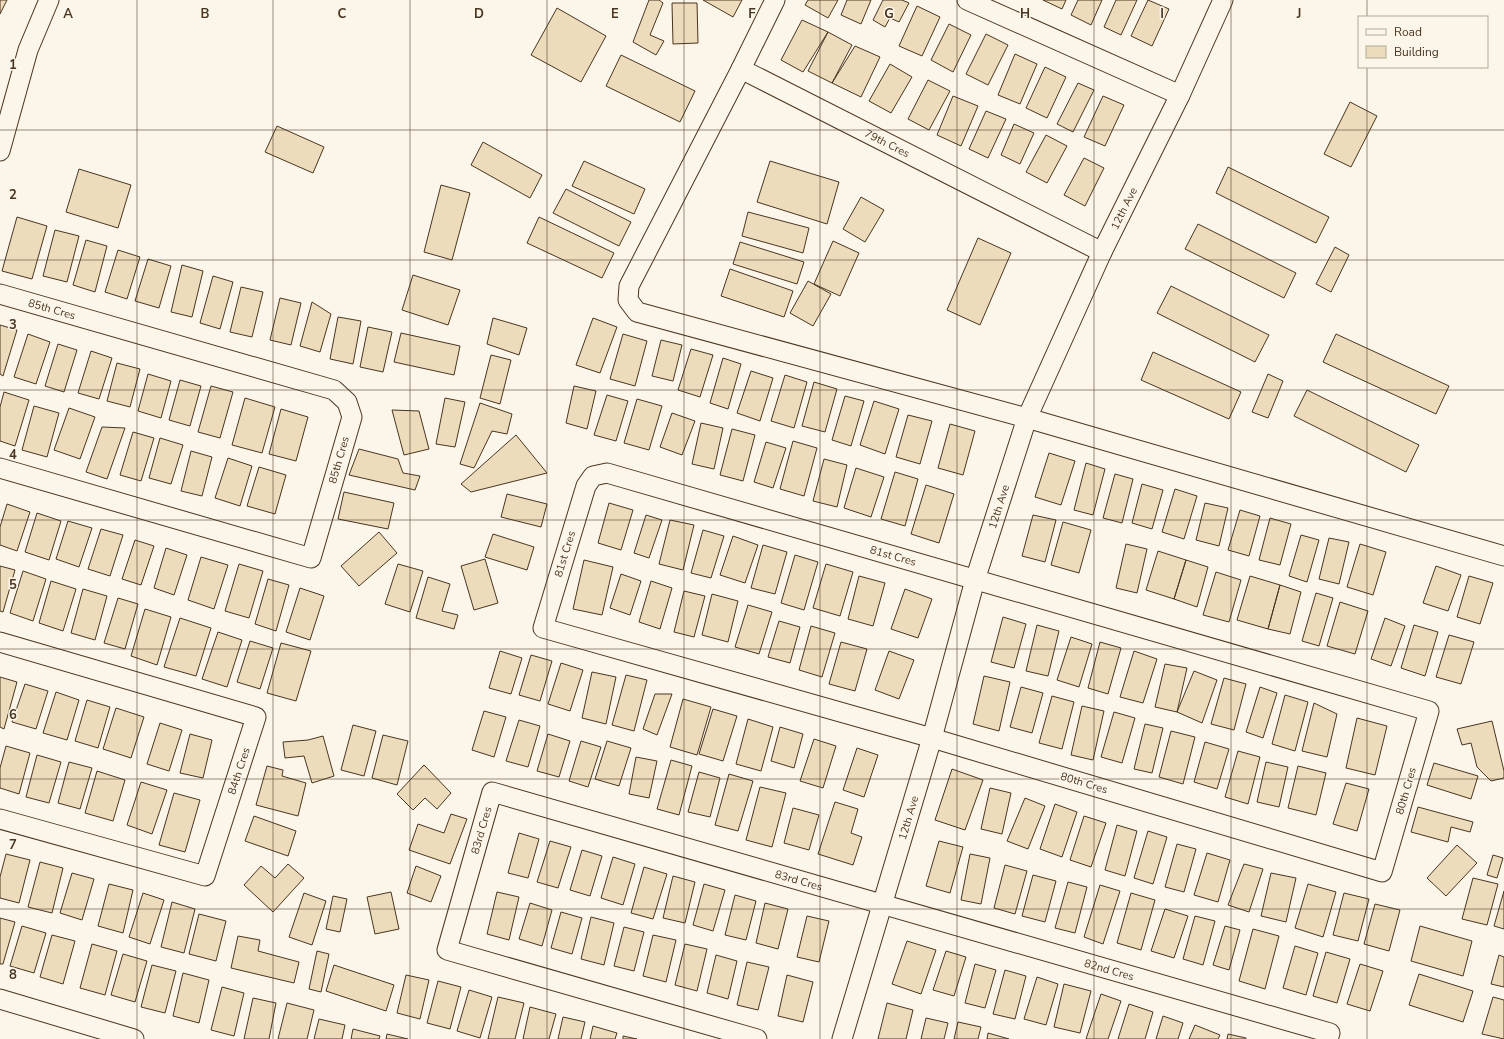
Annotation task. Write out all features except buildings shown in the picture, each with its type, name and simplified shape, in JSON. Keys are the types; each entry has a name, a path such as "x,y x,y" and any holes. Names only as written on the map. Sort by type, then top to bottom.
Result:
{"street":[{"path":"0,150 28,50 49,0"},
{"path":"775,0 629,286 628,300 637,312 1027,418 1504,556"},
{"path":"967,0 1180,95"},
{"name":"12th Ave","path":"842,1039 932,738 976,580 1027,418 1102,252 1180,95 1223,0"},
{"name":"79th Cres","path":"741,69 1102,252"},
{"name":"85th Cres","path":"0,294 334,390 347,402 352,417 311,558 0,468"},
{"name":"81st Cres","path":"932,738 543,628 586,486 593,476 606,473 976,580"},
{"name":"80th Cres","path":"932,738 1382,872 1428,711 976,580"},
{"name":"84th Cres","path":"0,642 256,717 204,876 0,819"},
{"name":"83rd Cres","path":"757,1039 447,950 492,792 882,904"},
{"name":"82nd Cres","path":"882,904 1330,1033 1328,1039"},
{"path":"0,999 134,1039"}]}
